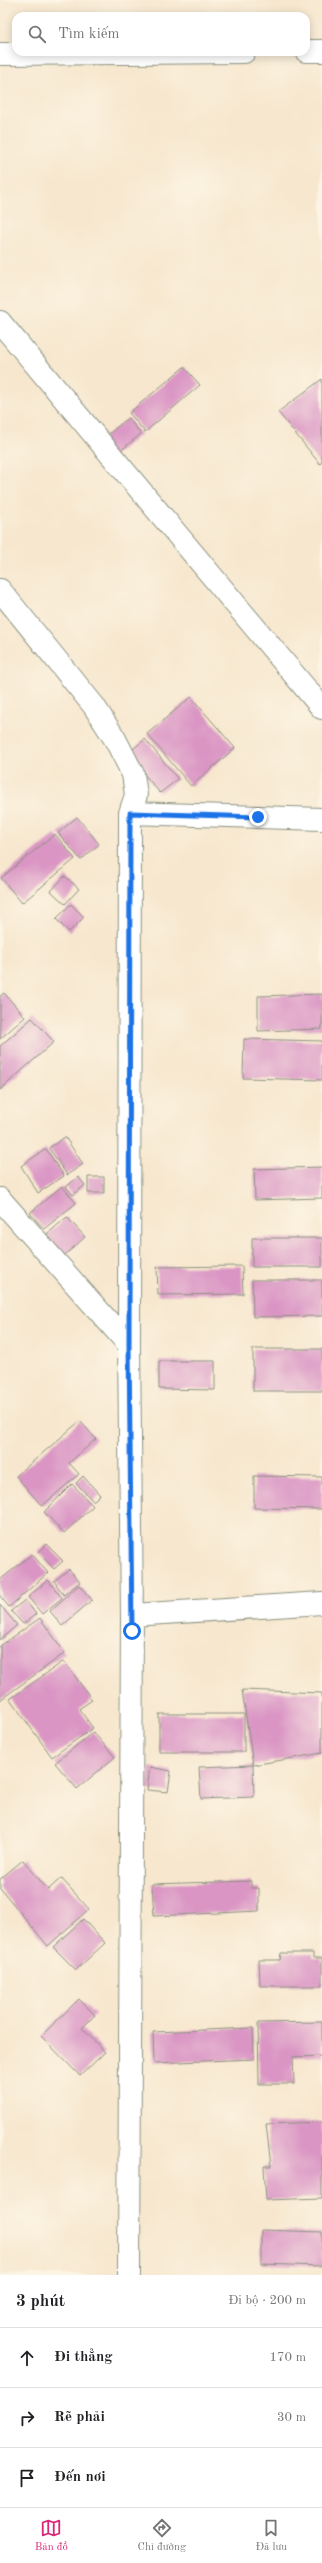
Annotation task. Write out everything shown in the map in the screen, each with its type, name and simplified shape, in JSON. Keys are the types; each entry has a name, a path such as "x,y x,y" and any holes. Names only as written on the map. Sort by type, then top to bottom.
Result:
{"street":[{"path":"310,51 322,51"},
{"path":"0,54 12,54"},
{"path":"0,322 322,708"},
{"path":"0,590 94,706 115,738 133,774 136,795 130,813 129,1345 132,1615 128,2275"},
{"path":"130,813 322,819"},
{"path":"0,1199 129,1345"},
{"path":"132,1615 322,1603"}],"building":[{"path":"184,367 200,385 145,432 129,413"},
{"path":"322,379 322,462 320,464 278,412"},
{"path":"128,418 141,434 113,457 100,441"},
{"path":"191,697 235,748 191,786 147,734"},
{"path":"145,739 178,779 160,793 127,754"},
{"path":"77,817 99,844 81,860 58,833"},
{"path":"55,834 75,859 22,903 1,878"},
{"path":"65,876 79,889 65,904 51,891"},
{"path":"71,904 84,917 69,932 56,919"},
{"path":"4,993 25,1017 0,1039 0,996"},
{"path":"322,994 322,1029 258,1031 258,996"},
{"path":"32,1018 54,1042 0,1090 0,1046"},
{"path":"244,1039 322,1041 322,1080 243,1078"},
{"path":"65,1137 83,1164 67,1175 49,1148"},
{"path":"46,1149 64,1176 38,1193 21,1166"},
{"path":"322,1167 322,1198 255,1200 254,1169"},
{"path":"78,1177 85,1185 73,1195 66,1187"},
{"path":"88,1177 104,1177 104,1193 88,1193"},
{"path":"62,1186 76,1203 44,1229 30,1213"},
{"path":"67,1217 85,1237 64,1256 46,1235"},
{"path":"252,1238 322,1238 322,1267 252,1267"},
{"path":"242,1266 243,1294 158,1295 157,1267"},
{"path":"252,1280 322,1280 322,1316 253,1317"},
{"path":"253,1349 322,1349 322,1391 253,1391"},
{"path":"159,1361 215,1361 215,1390 159,1389"},
{"path":"80,1421 96,1439 69,1463 79,1474 42,1506 16,1476"},
{"path":"83,1476 100,1495 93,1501 76,1483"},
{"path":"254,1476 322,1477 322,1509 254,1508"},
{"path":"72,1484 93,1506 64,1533 44,1512"},
{"path":"46,1544 63,1561 54,1569 38,1552"},
{"path":"32,1554 48,1573 9,1607 0,1596 0,1580"},
{"path":"69,1569 80,1582 64,1595 54,1581"},
{"path":"48,1580 62,1598 42,1614 28,1597"},
{"path":"79,1585 92,1600 62,1626 50,1611"},
{"path":"25,1600 36,1614 23,1624 11,1611"},
{"path":"0,1605 17,1625 0,1640"},
{"path":"40,1618 65,1653 0,1700 0,1646"},
{"path":"64,1661 92,1700 79,1709 93,1728 52,1757 10,1699"},
{"path":"242,1690 322,1693 322,1753 253,1765"},
{"path":"159,1714 244,1714 244,1752 159,1752"},
{"path":"93,1732 115,1757 77,1789 55,1763"},
{"path":"253,1765 254,1797 201,1799 199,1767"},
{"path":"150,1767 171,1771 168,1792 147,1790"},
{"path":"23,1860 48,1890 61,1878 89,1909 48,1946 0,1888 0,1879"},
{"path":"251,1881 251,1888 259,1888 259,1911 154,1916 152,1884"},
{"path":"83,1919 105,1943 76,1970 53,1947"},
{"path":"281,1953 313,1953 313,1958 322,1958 322,1986 260,1986 259,1960 280,1960"},
{"path":"79,1999 95,2015 82,2028 105,2052 80,2076 41,2036"},
{"path":"322,2022 322,2056 293,2057 294,2084 259,2084 258,2023"},
{"path":"253,2028 254,2059 154,2063 153,2032"},
{"path":"322,2122 322,2198 266,2200 264,2166 271,2166 266,2124"},
{"path":"261,2230 322,2232 322,2266 261,2264"}],"route":[{"path":"132,1631 129,1345 130,813 258,817"}]}
